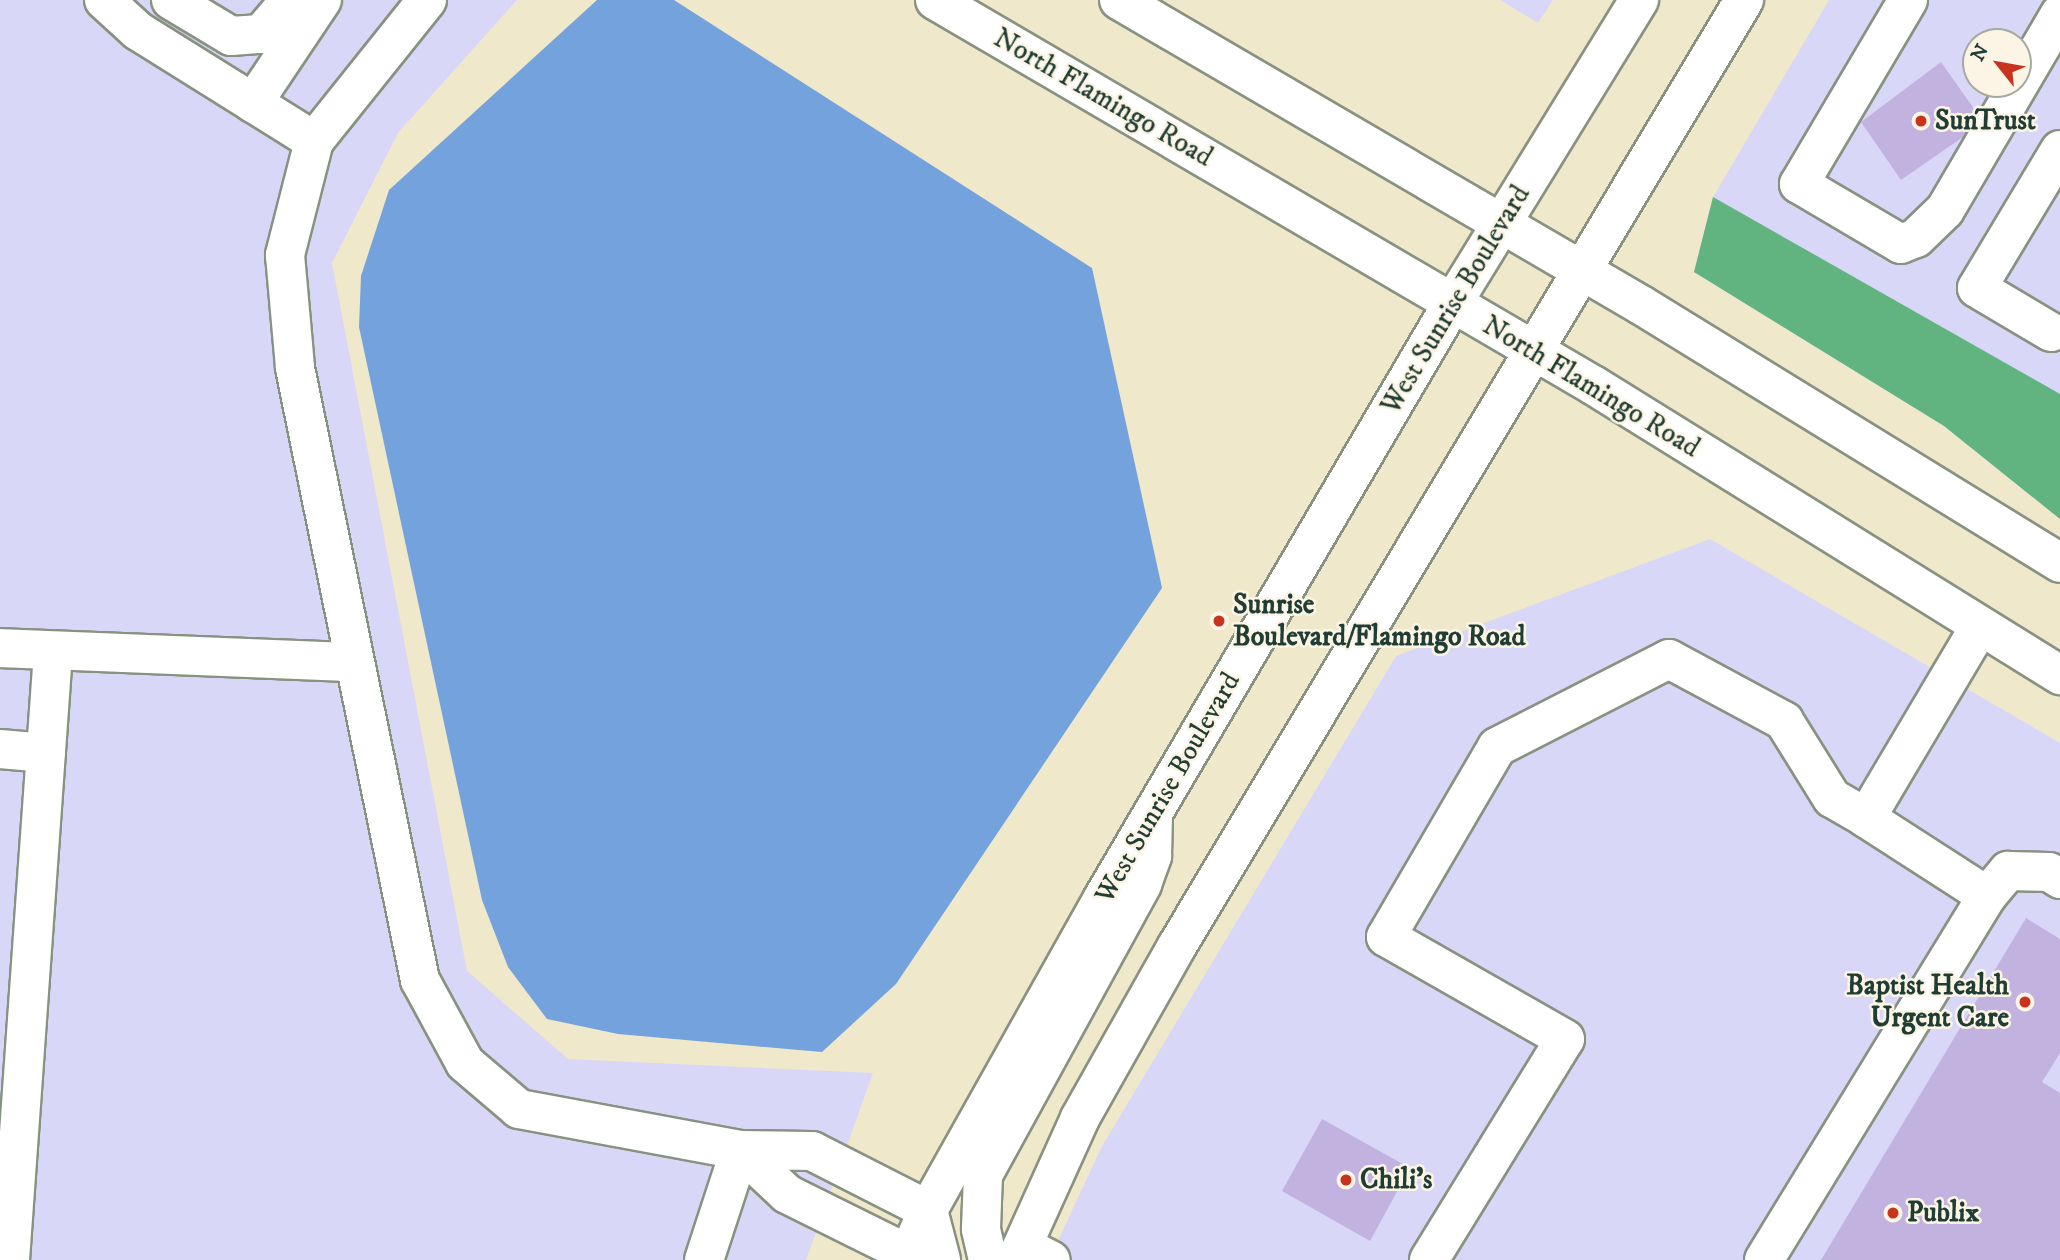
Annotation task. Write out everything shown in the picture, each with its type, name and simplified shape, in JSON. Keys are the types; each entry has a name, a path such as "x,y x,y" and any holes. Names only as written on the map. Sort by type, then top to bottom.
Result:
{"main road":[{"path":"171,0 231,36 261,34 290,0"},
{"path":"253,103 322,0"},
{"path":"427,0 314,141 285,255 295,368 420,980 465,1063 519,1109 740,1150 812,1151 928,1210"},
{"name":"North Flamingo Road","path":"936,0 1533,350 2060,675"},
{"path":"1119,0 1580,270 2060,563"},
{"name":"West Sunrise Boulevard","path":"918,1258 928,1210 1153,814 1452,304 1639,0"},
{"path":"1030,1255 1080,1118 1144,1003 1580,270 1744,0"},
{"path":"1908,0 1799,184 1901,244 1916,238 1945,210 2060,13 2042,0"},
{"path":"117,4 138,31 314,141"},
{"path":"2057,329 1977,288 2060,150"},
{"path":"1866,818 1980,626"},
{"path":"0,648 53,653 355,662"},
{"path":"10,1260 53,653"},
{"path":"1429,1260 1565,1039 1386,937 1497,747 1669,659 1784,722 1832,798 1987,896"},
{"path":"0,749 46,753"},
{"path":"988,1260 981,1229 983,1175 1142,884 1152,856 1153,814"},
{"path":"1764,1260 1987,896 2008,871 2049,872 2060,879"},
{"path":"740,1150 787,1194 918,1258"},
{"path":"704,1260 740,1150"}],"shaded area":[{"path":"0,0 517,0 398,133 332,263 467,971 568,1059 873,1073 806,1260 0,1260"},
{"path":"1500,0 1553,0 1538,23"},
{"path":"1829,0 2060,0 2060,519 1944,426 1694,272 1713,197"},
{"path":"1710,539 2060,743 2060,1260 1049,1260 1102,1146 1396,656"}],"green space":[{"path":"1713,197 2060,394 2060,519 1944,426 1694,272"}],"water":[{"path":"597,0 674,0 1092,268 1162,588 896,984 822,1052 618,1034 547,1019 508,967 482,900 359,327 361,276 389,190"}],"building":[{"name":"SunTrust","path":"1941,62 1962,92 1962,98 1966,98 1977,113 1963,137 1901,180 1861,122"},
{"path":"2026,918 2060,939 2060,1053 2042,1082 2060,1093 2060,1260 1821,1260"},
{"name":"Chili's","path":"1322,1119 1410,1168 1370,1241 1282,1191"}],"place":[{"name":"SunTrust","path":"1921,121"},
{"name":"Sunrise Boulevard/Flamingo Road","path":"1219,621"},
{"name":"Baptist Health Urgent Care","path":"2025,1002"},
{"name":"Chili's","path":"1346,1180"},
{"name":"Publix","path":"1893,1213"}]}
